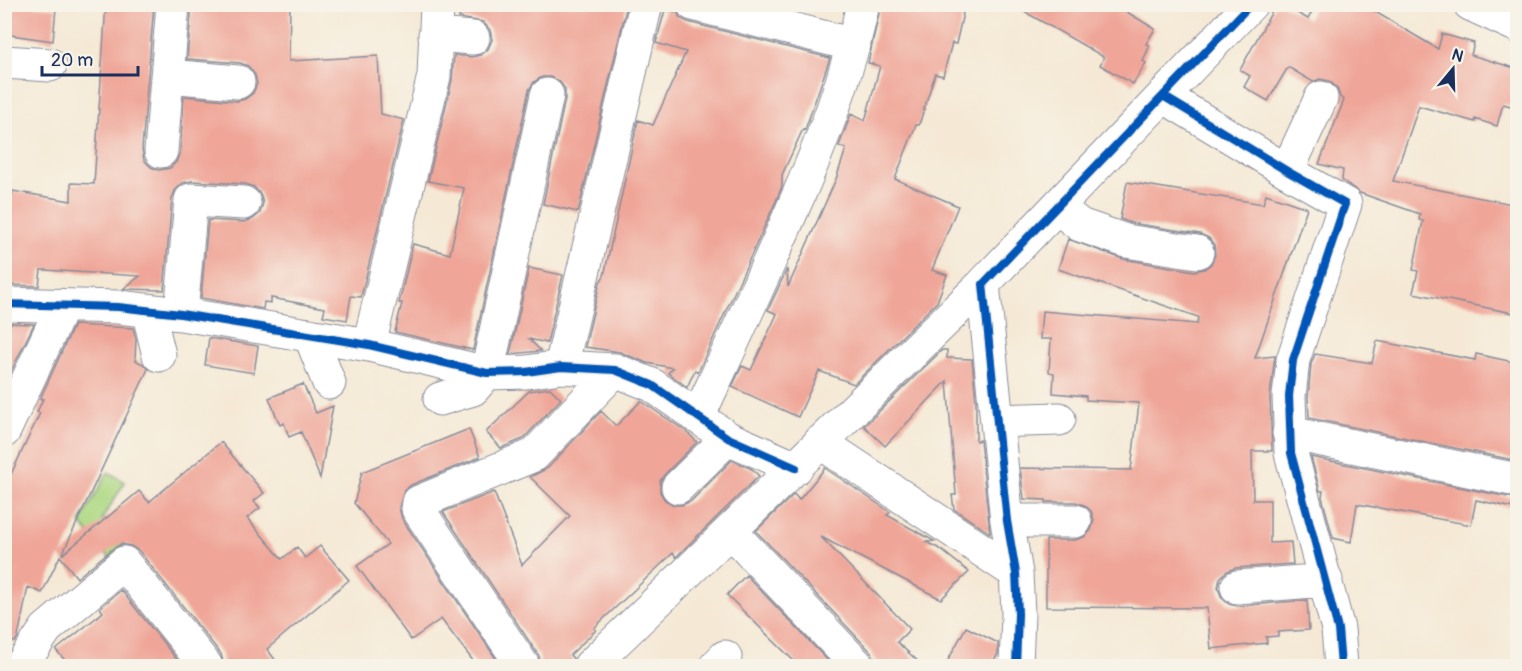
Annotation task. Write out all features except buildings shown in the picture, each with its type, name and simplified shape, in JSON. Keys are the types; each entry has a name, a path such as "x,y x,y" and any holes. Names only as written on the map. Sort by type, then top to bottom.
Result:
{"street":[{"path":"161,151 173,4"},
{"path":"561,367 646,4"},
{"path":"693,4 854,45"},
{"path":"698,417 764,277 824,137 854,45 863,4"},
{"path":"598,664 820,442 983,284 1251,4"},
{"path":"1470,4 1518,26"},
{"path":"369,345 434,76 436,20 473,38"},
{"path":"4,62 50,65"},
{"path":"167,76 238,82"},
{"path":"440,399 473,389 487,374 547,95"},
{"path":"1163,96 1345,204 1293,360 1289,396 1291,453 1338,629 1341,666"},
{"path":"1287,171 1321,98"},
{"path":"181,314 191,200 244,203"},
{"path":"1057,207 1080,225 1126,241 1197,252"},
{"path":"983,284 1007,521 1016,573 1018,614 1016,666"},
{"path":"4,304 118,307 181,314 369,345 487,374 561,367 615,370 652,386 728,438 796,468"},
{"path":"4,431 62,307"},
{"path":"148,310 159,356"},
{"path":"310,335 329,383"},
{"path":"523,666 418,509 419,502 534,455 615,370"},
{"path":"997,421 1059,419"},
{"path":"1289,433 1512,479"},
{"path":"678,487 728,438"},
{"path":"820,442 1016,573"},
{"path":"1007,521 1075,521"},
{"path":"730,532 858,666"},
{"path":"22,666 46,629 124,562 206,666"},
{"path":"1237,587 1326,580"}],"green space":[{"path":"108,472 125,482 102,519 129,552 114,563 80,523"}],"cycle path":[{"path":"1016,666 1018,614 1016,573 1007,521 983,284 1251,4"},
{"path":"1163,96 1345,204 1293,360 1289,396 1291,453 1338,629 1341,666"},
{"path":"4,304 118,307 181,314 369,345 487,373 526,372 561,367 615,370 652,385 728,438 796,468"}]}
